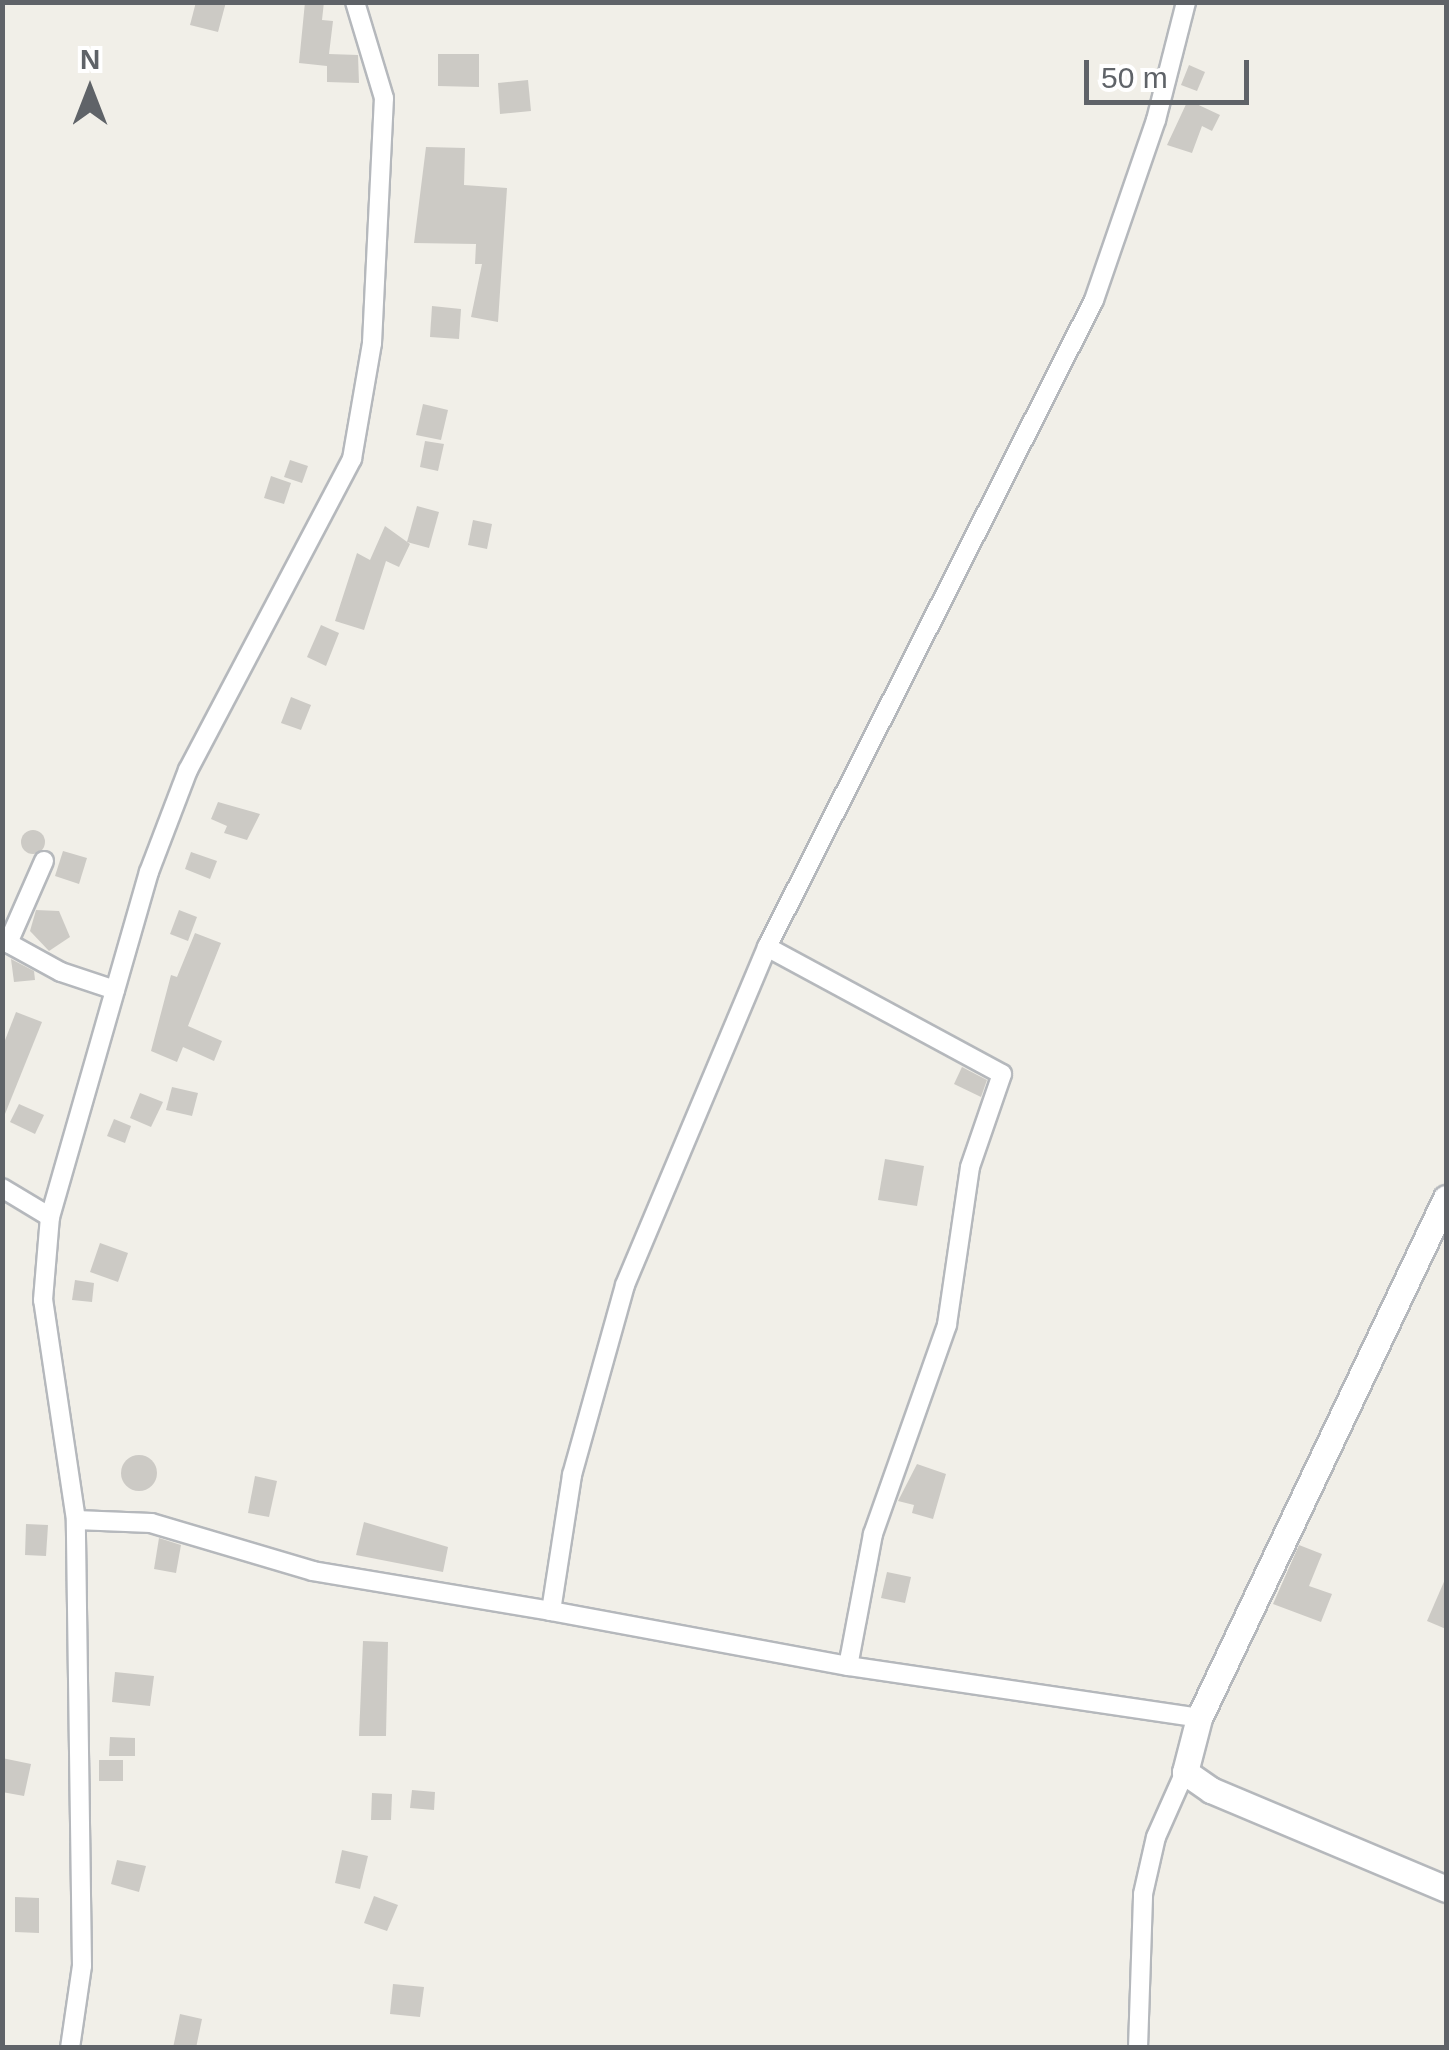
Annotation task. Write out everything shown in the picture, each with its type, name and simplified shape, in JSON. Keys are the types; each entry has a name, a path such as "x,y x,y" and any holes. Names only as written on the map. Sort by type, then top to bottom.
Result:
{"street":[{"path":"70,2048 82,1966 76,1520 43,1300 50,1217 115,990 188,770 352,459 372,343 384,98 354,2"},
{"path":"550,1612 572,1474 625,1285 767,947 1094,300 1156,120 1186,2"},
{"path":"44,861 8,943 60,972 115,990"},
{"path":"767,947 1002,1074 970,1167 947,1325 873,1534 848,1666"},
{"path":"2,1188 50,1217"},
{"path":"1138,2048 1143,1894 1156,1837 1185,1772 1199,1718 1446,1198"},
{"path":"76,1520 151,1523 314,1571 848,1666 1199,1718"},
{"path":"1185,1772 1212,1790 1446,1890"}],"building":[{"path":"196,2 226,2 218,32 190,25"},
{"path":"305,2 324,2 322,20 333,21 329,54 358,55 359,83 327,82 327,66 299,63"},
{"path":"438,54 479,54 479,87 438,86"},
{"path":"1189,65 1205,72 1197,91 1181,85"},
{"path":"528,80 531,111 500,114 498,83"},
{"path":"1188,100 1220,115 1212,131 1202,126 1192,153 1167,145"},
{"path":"426,147 465,148 464,185 507,188 498,322 471,317 482,264 475,264 476,244 414,243"},
{"path":"432,306 461,309 459,339 430,337"},
{"path":"423,404 448,410 441,440 416,435"},
{"path":"425,441 444,444 438,471 420,467"},
{"path":"290,460 308,466 302,483 284,477"},
{"path":"271,476 291,483 284,504 264,498"},
{"path":"417,506 439,512 429,548 407,542"},
{"path":"473,520 492,524 487,549 468,545"},
{"path":"385,526 410,544 399,567 386,561 364,630 335,621 357,553 370,560"},
{"path":"321,625 339,633 326,666 307,657"},
{"path":"291,697 311,705 301,730 281,723"},
{"path":"218,802 260,814 247,840 224,833 227,826 211,819"},
{"path":"33,830 45,842 33,854 21,842"},
{"path":"63,851 87,858 79,884 55,876"},
{"path":"191,852 217,861 210,879 185,869"},
{"path":"36,910 59,911 70,937 49,951 30,931"},
{"path":"179,910 197,917 188,941 170,934"},
{"path":"195,933 221,943 188,1026 222,1041 214,1061 183,1047 177,1062 151,1051 171,975 177,977"},
{"path":"11,959 34,971 35,980 14,982"},
{"path":"16,1012 42,1022 5,1114 2,1048"},
{"path":"962,1067 987,1080 981,1097 954,1084"},
{"path":"172,1087 198,1093 192,1116 166,1110"},
{"path":"140,1093 163,1102 151,1127 130,1118"},
{"path":"19,1104 44,1115 35,1134 10,1122"},
{"path":"114,1119 131,1126 125,1143 107,1136"},
{"path":"885,1159 924,1166 917,1206 878,1200"},
{"path":"100,1243 128,1253 118,1282 90,1272"},
{"path":"75,1280 94,1283 92,1302 72,1300"},
{"path":"139,1455 152,1460 157,1473 152,1486 139,1491 126,1486 121,1473 126,1460"},
{"path":"917,1464 946,1474 933,1519 912,1513 914,1505 898,1501"},
{"path":"255,1476 277,1481 269,1517 248,1513"},
{"path":"364,1522 448,1547 443,1572 356,1555"},
{"path":"26,1524 48,1525 46,1556 25,1555"},
{"path":"159,1538 181,1545 176,1573 154,1569"},
{"path":"1299,1545 1322,1554 1309,1586 1332,1594 1321,1622 1273,1604"},
{"path":"887,1572 911,1577 905,1603 881,1598"},
{"path":"1446,1577 1446,1629 1427,1621"},
{"path":"363,1641 388,1642 386,1736 359,1736"},
{"path":"115,1672 154,1676 150,1706 112,1702"},
{"path":"110,1737 135,1738 135,1756 109,1756"},
{"path":"2,1758 31,1764 24,1796 2,1792"},
{"path":"99,1760 123,1760 123,1781 99,1781"},
{"path":"412,1790 435,1792 434,1810 410,1808"},
{"path":"372,1793 392,1794 391,1820 371,1820"},
{"path":"342,1850 368,1856 360,1889 335,1883"},
{"path":"117,1860 146,1866 139,1892 111,1884"},
{"path":"374,1896 398,1905 387,1931 364,1923"},
{"path":"15,1897 39,1898 39,1933 15,1932"},
{"path":"393,1984 424,1987 420,2017 390,2014"},
{"path":"180,2014 202,2019 196,2048 173,2048"}]}
